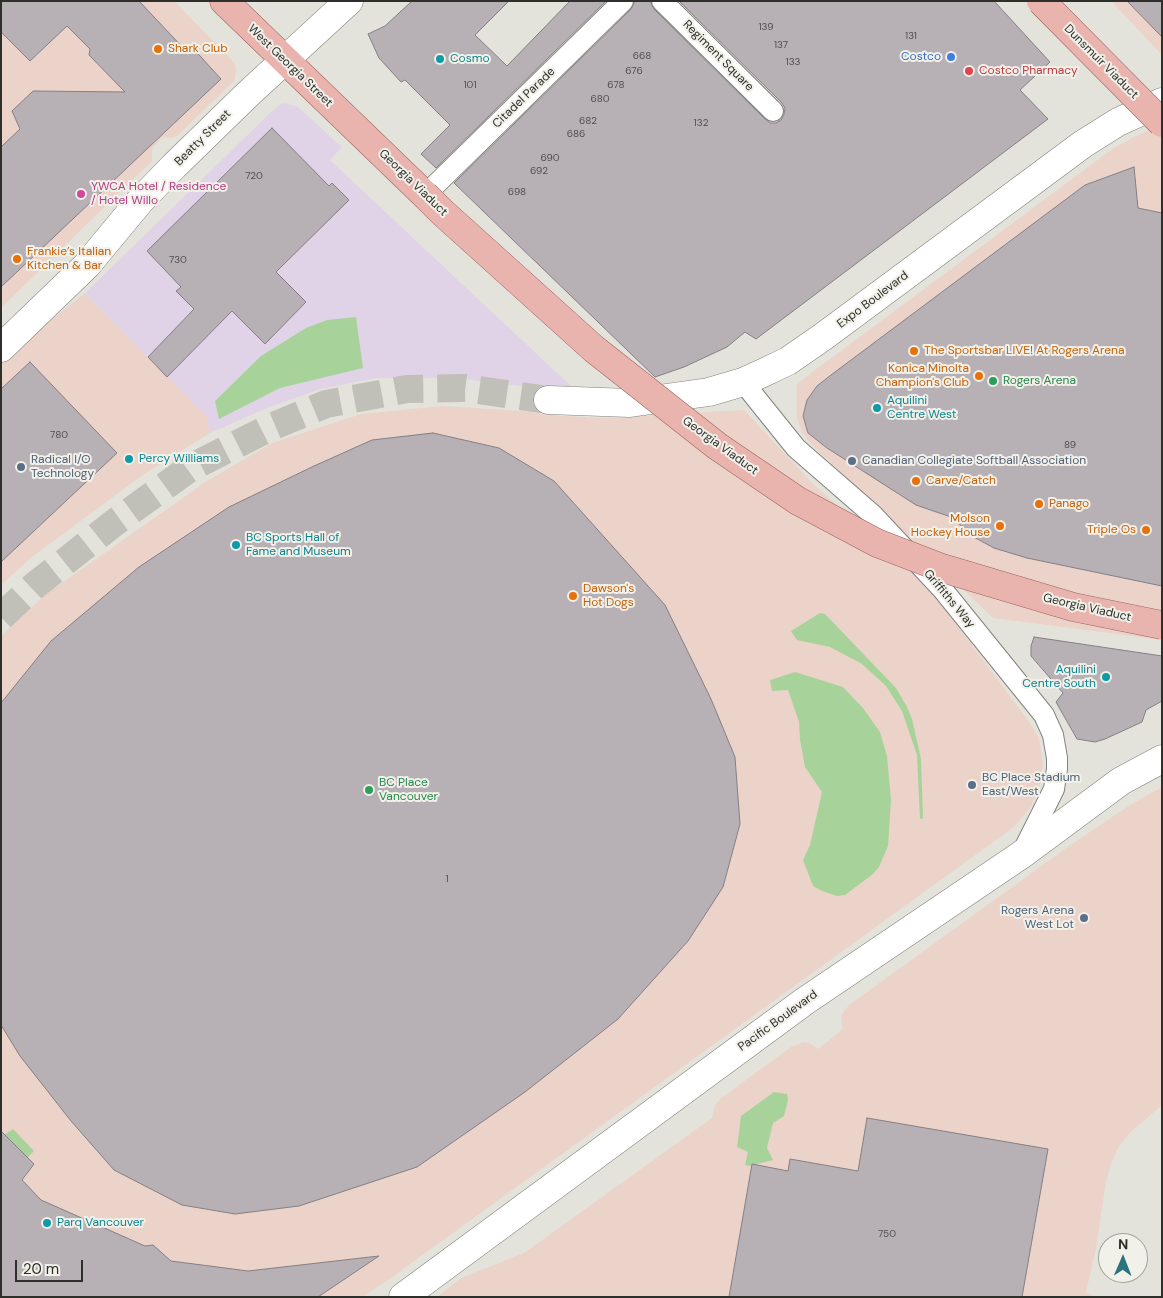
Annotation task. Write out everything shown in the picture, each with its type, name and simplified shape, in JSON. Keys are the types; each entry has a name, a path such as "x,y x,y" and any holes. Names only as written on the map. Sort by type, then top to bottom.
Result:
{"main road":[{"name":"West Georgia Street","path":"224,1 357,130"},
{"name":"Beatty Street","path":"1,348 87,265 140,201 174,166 284,60 349,1"},
{"name":"Dunsmuir Viaduct","path":"1041,1 1162,123"},
{"name":"Expo Boulevard","path":"548,400 630,403 708,392 743,382 788,361 1089,140 1118,122 1162,102"},
{"name":"Georgia Viaduct","path":"357,130 442,212 594,349 717,446 798,501 877,544 942,568 1074,607 1162,624"},
{"name":"Pacific Boulevard","path":"403,1297 805,1001 1021,855 1121,781 1162,759"}],"street":[{"name":"Citadel Parade","path":"425,195 623,1"},
{"name":"Regiment Square","path":"662,1 773,112"},
{"name":"Griffiths Way","path":"743,382 796,448 873,515 943,590 1044,715 1053,735 1057,758 1054,789 1021,855"}],"shaded area":[{"path":"1,1 174,1 230,58 236,66 236,71 235,80 177,136 171,138 163,137 152,149 152,161 1,308"},
{"path":"1111,1 1162,1 1162,55"},
{"path":"285,103 298,107 342,147 330,160 573,388 528,387 456,378 375,378 321,389 272,406 210,433 207,417 85,293 269,114 279,105"},
{"name":"Rogers Arena","path":"1162,124 1162,640 993,618 808,441 802,432 797,418 797,385 1111,150"},
{"path":"85,293 207,417 210,433 144,474 32,557 1,585 1,363 16,348"},
{"name":"BC Place Vancouver","path":"442,406 606,418 744,410 814,485 876,539 915,569 1032,726 1039,739 1043,764 1040,784 1031,807 1014,827 362,1297 1,1297 1,636 45,595 204,483 272,443 361,414"},
{"path":"1162,787 1162,1105 1132,1131 1119,1146 1111,1164 1106,1181 1096,1249 1086,1292 1095,1297 437,1297 461,1278 524,1253 712,1118 715,1105 720,1099 791,1047 803,1042 810,1043 818,1049 843,1029 842,1014 849,1005 1069,846 1130,805"}],"green space":[{"path":"356,317 363,368 280,388 219,419 215,401 261,356 306,328 327,320"},
{"path":"820,613 825,614 896,688 906,705 912,719 921,759 923,818 920,819 917,755 902,711 886,686 862,664 830,647 797,640 791,631"},
{"path":"795,672 843,687 863,708 880,732 887,756 891,800 888,846 879,867 873,874 845,895 837,896 813,886 803,860 810,845 822,792 805,767 799,722 788,690 772,691 770,680"},
{"path":"774,1092 787,1094 788,1100 784,1116 773,1123 767,1148 773,1160 749,1166 745,1165 748,1152 737,1147 741,1116"},
{"path":"13,1129 34,1151 16,1169 1,1137"}],"building":[{"path":"1,1 139,1 186,51 191,46 221,79 1,287 1,147 20,129 12,111 33,91 125,92 89,55 90,49 67,26 30,61 1,32"},
{"path":"412,1 509,1 475,35 507,66 570,1 606,1 436,168 421,154 450,125 405,80 401,82 379,58 368,34 385,26"},
{"path":"635,1 650,1 654,9 765,119 770,123 776,123 781,120 784,114 785,108 782,103 679,1 994,1 1050,62 1020,90 1048,119 756,339 745,332 727,347 684,367 655,377 454,183 631,9"},
{"path":"1127,1 1162,1 1162,37"},
{"path":"272,128 329,186 332,183 349,200 276,272 306,302 265,344 232,311 167,377 148,357 194,309 176,291 181,287 147,251"},
{"name":"Rogers Arena","path":"1134,167 1138,208 1162,213 1162,586 1027,558 994,548 972,536 951,517 916,505 827,448 808,433 803,416 807,400 817,386 1085,185"},
{"path":"30,362 117,453 1,562 1,389"},
{"name":"BC Place Vancouver","path":"433,433 499,448 554,481 665,605 711,699 735,757 740,824 723,887 688,941 618,1019 525,1092 417,1167 299,1206 235,1214 182,1205 114,1170 71,1121 20,1056 1,1025 1,703 51,641 139,567 229,507 372,440"},
{"name":"Aquilini Centre South","path":"1034,637 1162,656 1162,701 1146,710 1142,722 1105,739 1095,742 1077,739 1056,702 1063,693 1031,656 1031,646"},
{"path":"867,1118 1048,1149 1022,1297 729,1297 752,1164 788,1171 790,1159 858,1171"},
{"name":"Parq Vancouver","path":"1,1131 34,1164 22,1180 41,1200 145,1246 153,1245 171,1261 248,1271 379,1256 318,1297 1,1297"}],"tunnel":[{"path":"1,617 33,587 114,523 190,468 269,428 326,404 407,389 465,388 548,400"}],"place":[{"name":"Shark Club","path":"158,49"},
{"name":"Costco","path":"951,57"},
{"name":"Cosmo","path":"440,59"},
{"name":"Costco Pharmacy","path":"969,71"},
{"name":"YWCA Hotel / Residence / Hotel Willo","path":"81,194"},
{"name":"Frankie’s Italian Kitchen & Bar","path":"17,259"},
{"name":"The Sportsbar LIVE! At Rogers Arena","path":"914,351"},
{"name":"Konica Minolta Champion's Club","path":"979,376"},
{"name":"Rogers Arena","path":"993,381"},
{"name":"Aquilini Centre West","path":"877,408"},
{"name":"Percy Williams","path":"129,459"},
{"name":"Canadian Collegiate Softball Association","path":"852,461"},
{"name":"Radical I/O Technology","path":"21,467"},
{"name":"Carve/Catch","path":"916,481"},
{"name":"Panago","path":"1039,504"},
{"name":"Molson Hockey House","path":"1000,526"},
{"name":"Triple Os","path":"1146,530"},
{"name":"BC Sports Hall of Fame and Museum","path":"236,545"},
{"name":"Dawson's Hot Dogs","path":"573,596"},
{"name":"Aquilini Centre South","path":"1106,677"},
{"name":"BC Place Stadium East/West","path":"972,785"},
{"name":"BC Place Vancouver","path":"369,790"},
{"name":"Rogers Arena West Lot","path":"1084,918"},
{"name":"Parq Vancouver","path":"47,1223"}]}
